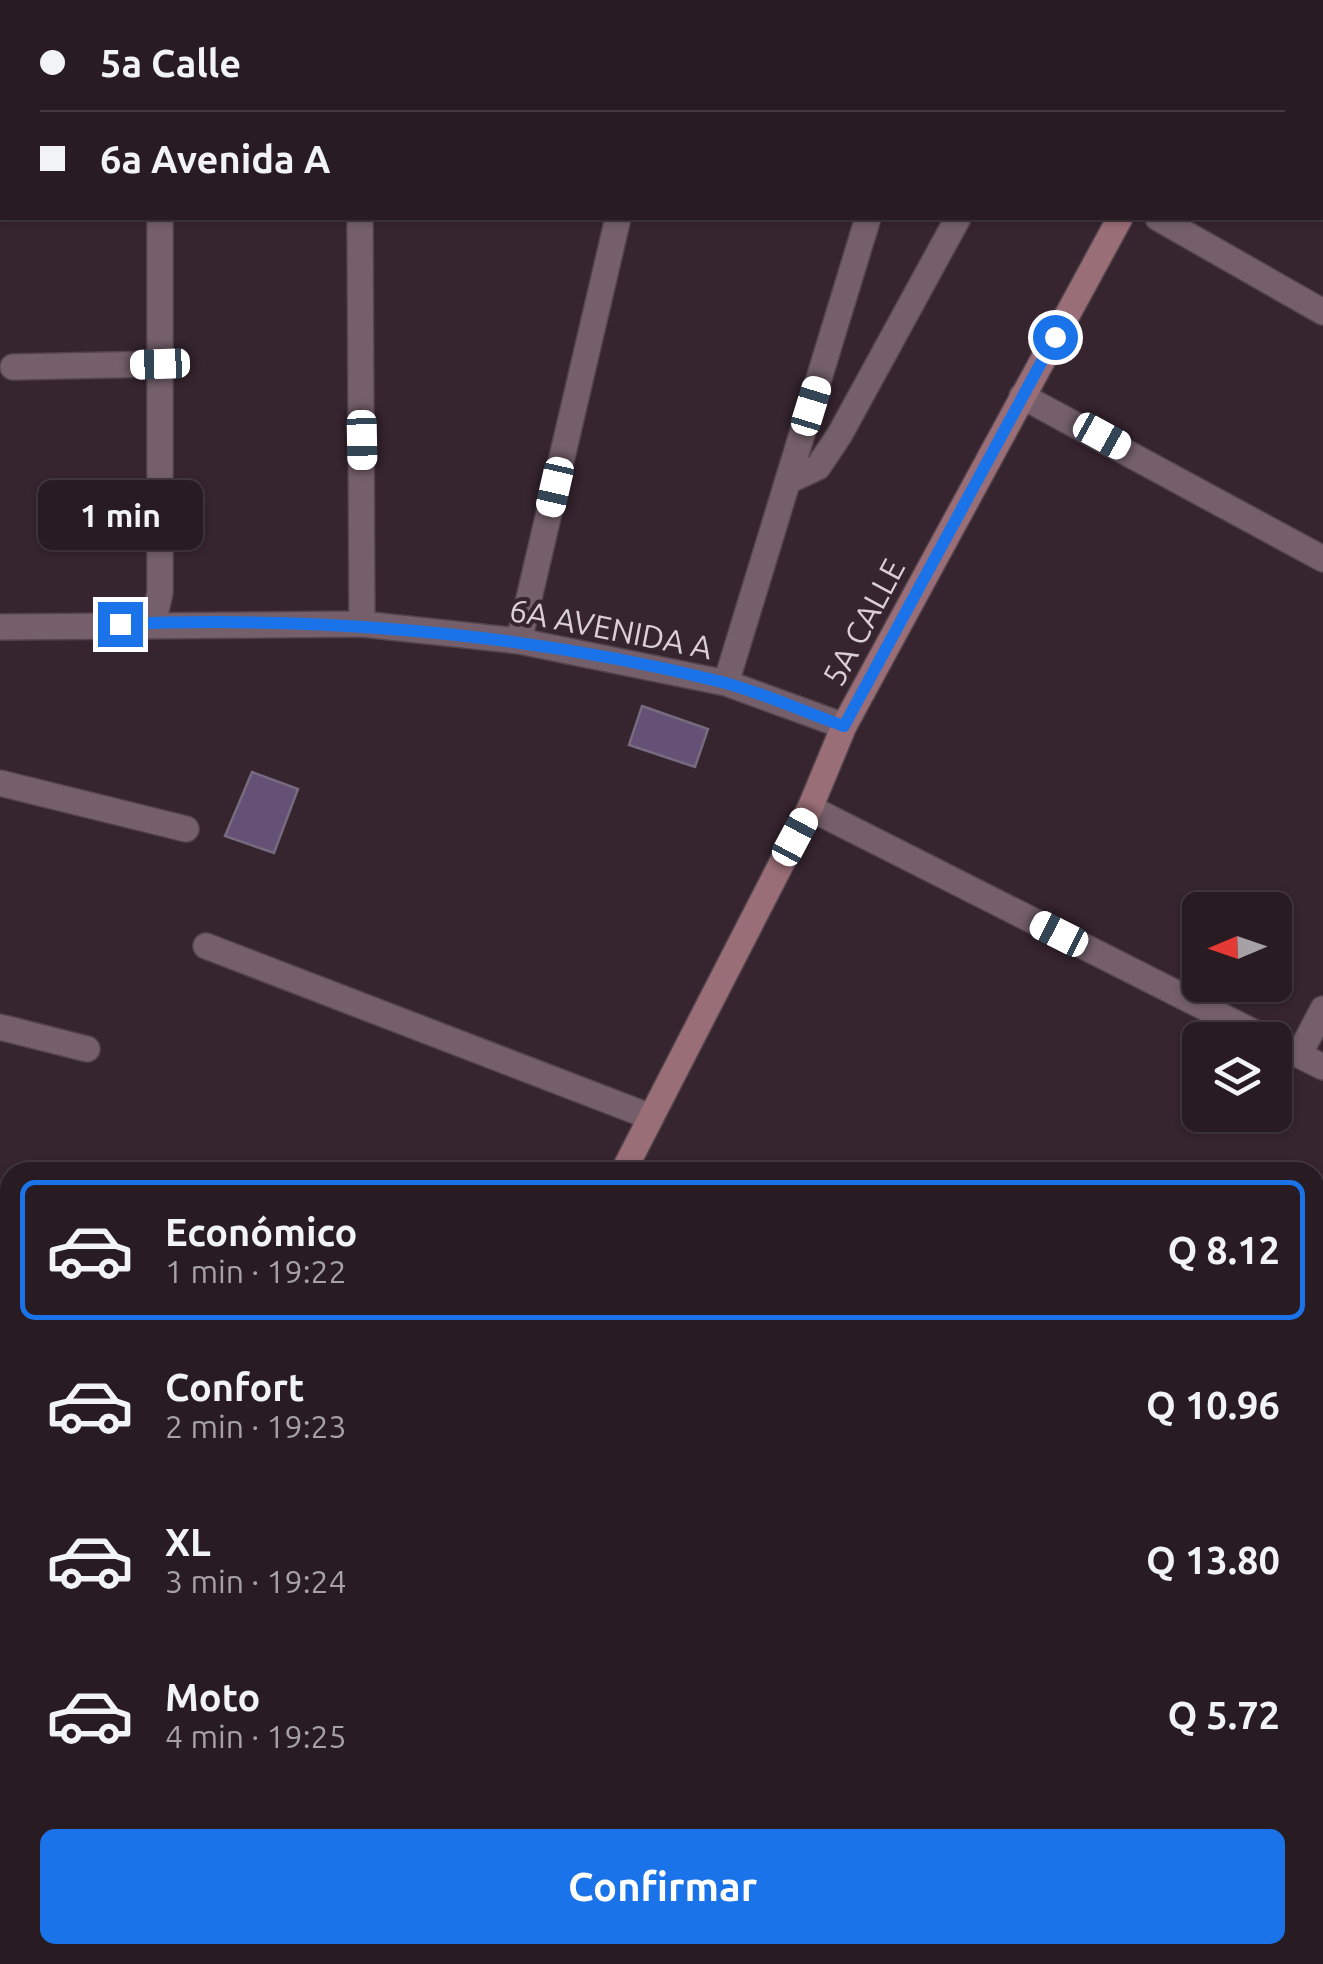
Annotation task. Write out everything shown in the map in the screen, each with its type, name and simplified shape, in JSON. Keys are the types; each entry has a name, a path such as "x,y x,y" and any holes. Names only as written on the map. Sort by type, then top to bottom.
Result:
{"street":[{"path":"153,622 160,592 160,220"},
{"path":"360,220 362,624"},
{"path":"519,641 618,220"},
{"path":"726,683 867,220"},
{"path":"788,482 818,467 840,434 957,220"},
{"name":"5A CALLE","path":"628,1162 810,808 844,726 1119,220"},
{"path":"1162,220 1323,312"},
{"path":"14,368 160,364"},
{"path":"1022,396 1323,559"},
{"name":"6A AVENIDA A","path":"0,628 153,622 362,624 519,641 726,683 844,726"},
{"path":"0,783 186,828"},
{"path":"810,808 1234,1022"},
{"path":"206,946 652,1117"},
{"path":"1300,1053 1323,1009"},
{"path":"0,1028 87,1049"},
{"path":"1292,1050 1323,1066"}],"building":[{"path":"642,706 708,729 695,767 629,745"},
{"path":"252,772 298,789 274,853 225,836"}],"route":[{"path":"120,624 362,624 519,641 726,683 844,726 1055,337"}]}
